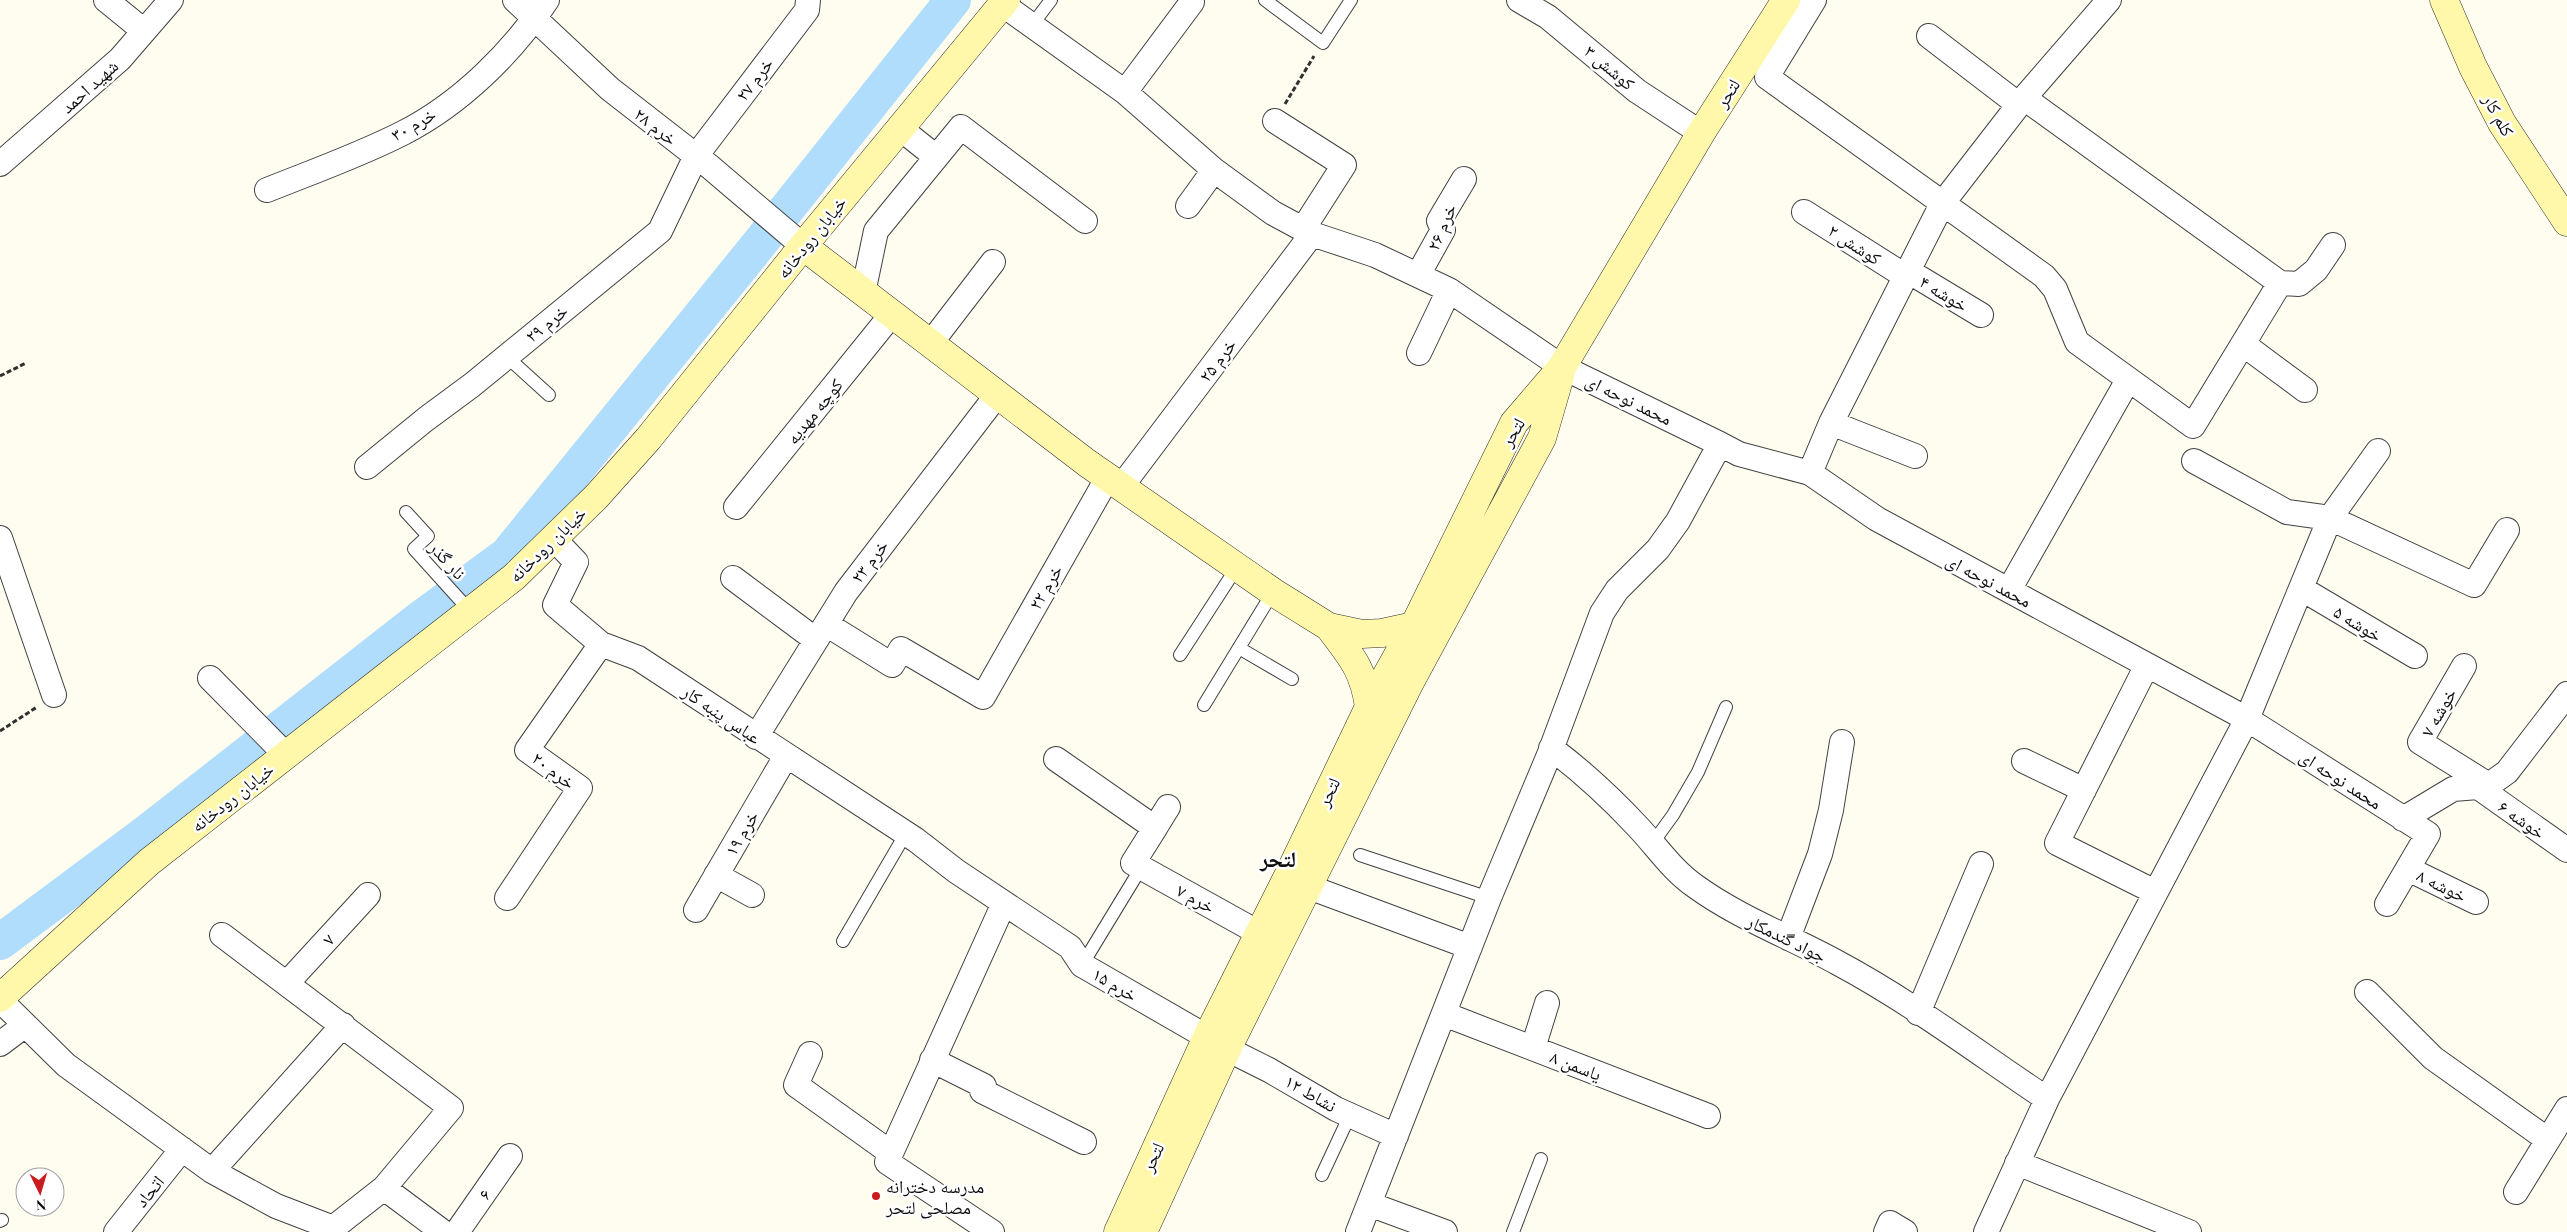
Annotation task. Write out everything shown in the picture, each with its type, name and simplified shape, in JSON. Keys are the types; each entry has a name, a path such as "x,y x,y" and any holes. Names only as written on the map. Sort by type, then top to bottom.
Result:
{"street":[{"path":"106,0 144,31"},
{"name":"شهید احمد","path":"0,164 89,88 171,0"},
{"name":"خرم ۲۸","path":"515,0 534,20 610,89 696,156 803,246"},
{"name":"خرم ۳۰","path":"267,190 404,132 458,96 499,58 534,20 547,0"},
{"name":"کوشش ۳","path":"1520,0 1548,17 1637,91 1701,133"},
{"name":"لتحر","path":"1143,1232 1259,933 1369,707 1414,626 1514,423 1562,367 1701,133 1786,0"},
{"path":"1814,0 1767,77 2044,276 2055,289 2077,342 2193,426 2280,283"},
{"path":"1810,473 1830,423 1942,204 2022,102 2107,0"},
{"name":"کلم کار","path":"2444,0 2473,67 2502,123 2567,222"},
{"name":"محمد نوحه ای","path":"1004,2 1032,25 1125,92 1214,170 1272,213 1307,231 1375,255 1449,290 1562,367 1740,454 1810,473 1877,519 2247,719 2428,834 2408,869"},
{"name":"خیابان رودخانه","path":"0,999 149,862 514,576 554,539 648,439 803,246 1004,2"},
{"path":"1125,92 1192,2"},
{"name":"خرم ۲۷","path":"696,156 804,3"},
{"path":"1929,36 2280,283 2299,284 2316,270 2333,244"},
{"name":"خرم ۲۵","path":"1115,482 1307,231 1344,165 1276,120"},
{"path":"863,292 876,231 961,127 1085,220"},
{"path":"901,129 936,157"},
{"name":"خرم ۲۹","path":"367,467 660,231 696,156"},
{"path":"1188,206 1214,170"},
{"name":"خرم ۲۶","path":"1418,275 1443,230 1439,221 1464,179"},
{"name":"کوشش ۲","path":"1804,212 1906,274"},
{"path":"803,246 997,395 1115,482 1273,592 1329,627 1362,634 1376,634 1414,626"},
{"path":"930,344 993,262"},
{"name":"خوشه ۴","path":"1906,274 1981,315"},
{"path":"1419,353 1449,290"},
{"name":"کوچه مهدیه","path":"736,507 892,314"},
{"path":"2243,344 2305,390"},
{"name":"لتحر","path":"1118,1232 1217,1043 1309,887 1410,682 1542,438 1562,367"},
{"path":"2009,590 2128,380"},
{"name":"خرم ۲۳","path":"756,737 852,584 997,395"},
{"path":"1830,423 1915,456"},
{"path":"1358,1232 1489,898 1551,748 1602,613 1617,590 1658,549 1678,522 1720,444"},
{"path":"1986,1232 2047,1099 2247,719 2330,518 2378,451"},
{"path":"2194,461 2287,512 2330,518 2474,585 2507,530"},
{"name":"خرم ۲۲","path":"821,632 892,666 902,649 983,698 1115,482"},
{"path":"0,538 54,695"},
{"name":"عباس پنبه کار","path":"554,539 576,562 554,605 601,644 638,658 756,737 906,833 956,871"},
{"path":"733,578 821,632"},
{"name":"خوشه ۵","path":"2302,589 2415,656"},
{"path":"1329,627 1356,662 1366,684 1369,707"},
{"name":"خرم ۲۰","path":"507,898 580,788 526,750 601,644"},
{"path":"2146,665 2057,843 2156,892"},
{"name":"خوشه ۷","path":"2464,666 2420,742 2482,785"},
{"path":"210,678 286,755"},
{"path":"2404,819 2453,789 2482,785 2507,772 2563,707"},
{"path":"1788,938 1820,854 1831,810 1842,742"},
{"name":"جواد گندمکار","path":"1551,748 1578,768 1608,796 1668,863 1695,886 1737,913 1839,963 1918,1012 2047,1099"},
{"name":"خرم ۱۹","path":"696,910 786,756"},
{"path":"1056,759 1155,828"},
{"path":"2024,761 2084,790"},
{"name":"خوشه ۶","path":"2482,785 2567,850"},
{"path":"1137,866 1155,828 1168,807"},
{"path":"1918,1012 1981,864"},
{"name":"خرم ۷","path":"1137,866 1259,933"},
{"path":"2387,904 2408,869"},
{"name":"خوشه ۸","path":"2408,869 2476,902"},
{"name":"خرم ۱۵","path":"956,871 1070,947 1082,965 1217,1043"},
{"path":"716,875 752,895"},
{"path":"1309,887 1470,947"},
{"name":"۷","path":"288,982 368,895"},
{"path":"992,1232 887,1162 1004,903"},
{"path":"0,999 24,1026 66,1065 212,1171 276,1206 332,1230 384,1188 451,1108 288,982 222,935"},
{"path":"2368,992 2433,1058 2548,1140"},
{"path":"1532,1048 1547,1003"},
{"name":"یاسمن ۸","path":"1444,1014 1708,1116"},
{"path":"212,1171 343,1025"},
{"path":"0,1044 24,1026"},
{"name":"نشاط ۱۲","path":"1217,1043 1350,1115 1396,1136"},
{"path":"810,1054 796,1085 891,1153"},
{"path":"932,1060 984,1086 982,1091 1084,1142"},
{"path":"2516,1192 2567,1109"},
{"name":"اتحاد","path":"116,1232 182,1149"},
{"name":"۶","path":"457,1232 510,1156"},
{"path":"2017,1163 2189,1232"},
{"path":"384,1188 443,1232"},
{"path":"1369,1204 1445,1232"},
{"path":"1886,1232 1890,1224 1905,1232"}],"lane":[{"path":"1032,25 1051,0"},
{"path":"1265,0 1323,42 1351,0"},
{"path":"506,356 549,394"},
{"name":"نار گذر","path":"406,512 428,536 414,549 470,611"},
{"path":"1180,654 1237,567"},
{"path":"1204,705 1273,592"},
{"path":"1239,648 1292,679"},
{"path":"1652,844 1673,815 1698,772 1726,707"},
{"path":"843,941 906,833"},
{"path":"1360,855 1489,898"},
{"path":"1082,965 1137,866"},
{"path":"1322,1175 1350,1115"},
{"path":"1513,1232 1540,1159"}],"path":[{"path":"1276,120 1323,42"},
{"path":"0,376 26,363"},
{"path":"0,731 54,695"}],"waterway":[{"path":"0,942 145,834 420,619 507,555 759,244 953,0"}],"place":[{"name":"مدرسه دخترانه مصلحی لتحر","path":"876,1196"}],"district":[{"name":"لتحر","path":"1278,858"}]}
